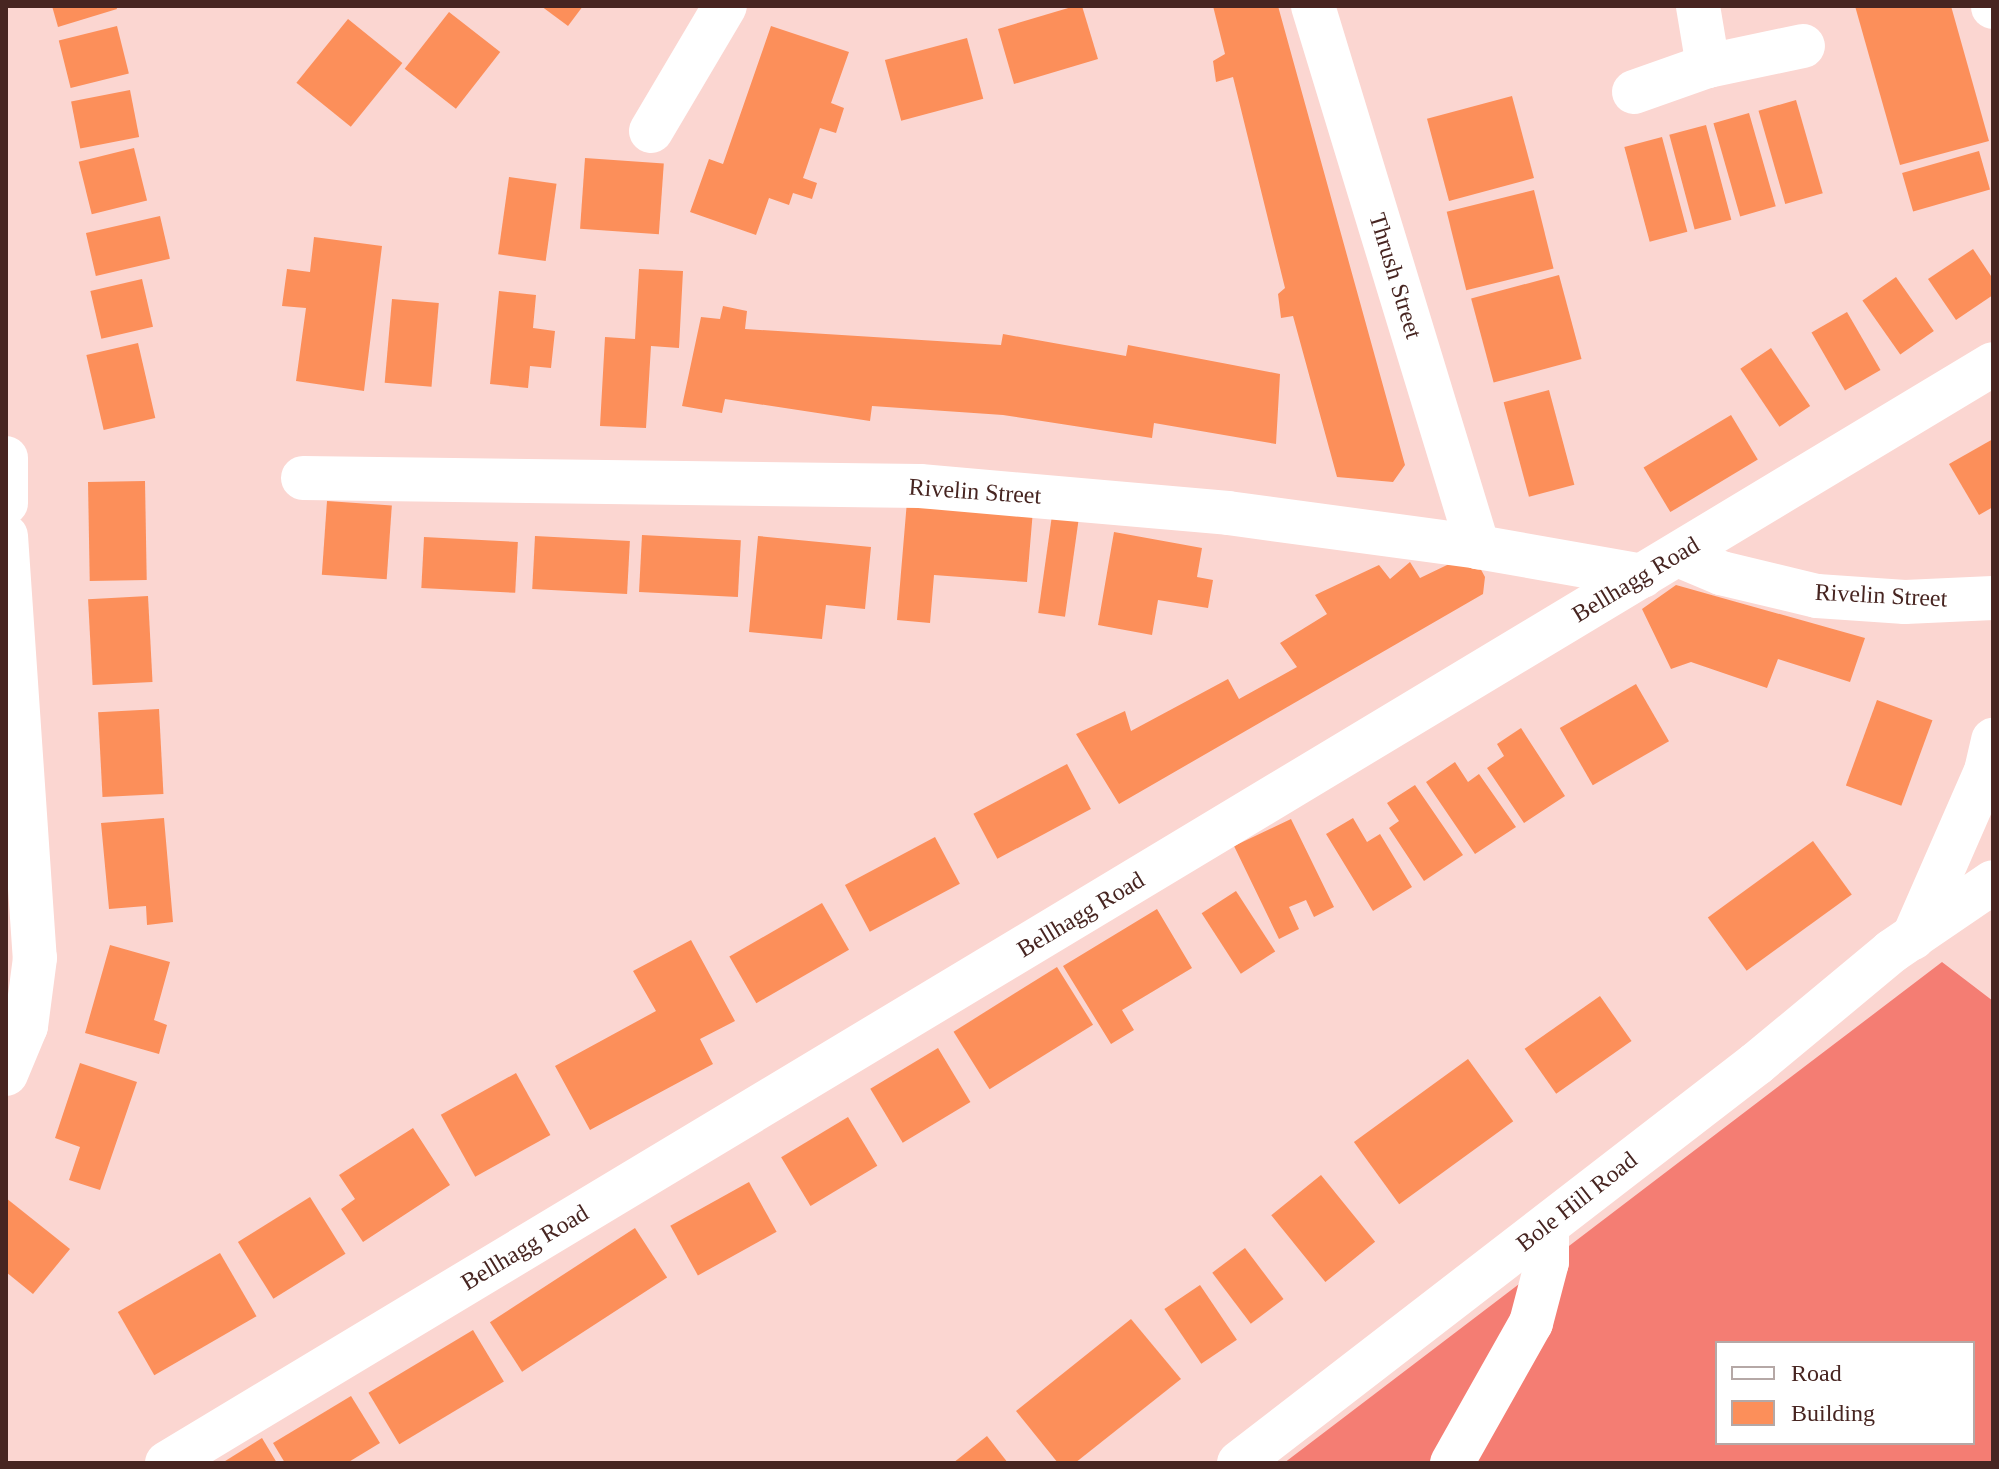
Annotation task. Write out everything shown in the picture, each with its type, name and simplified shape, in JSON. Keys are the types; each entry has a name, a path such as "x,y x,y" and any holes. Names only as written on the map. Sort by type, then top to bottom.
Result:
{"street":[{"path":"651,131 725,6"},
{"name":"Thrush Street","path":"1313,6 1478,547"},
{"path":"1698,6 1708,66"},
{"path":"1634,92 1708,66 1803,46"},
{"name":"Bellhagg Road","path":"167,1463 1993,364"},
{"path":"6,458 6,503"},
{"name":"Rivelin Street","path":"303,478 920,486 1228,513 1478,547 1642,576"},
{"path":"6,536 35,958 26,1026 6,1074"},
{"name":"Rivelin Street","path":"1678,555 1721,573 1817,596 1905,602 1993,598"},
{"name":"Bole Hill Road","path":"1913,938 1986,771 1993,740"},
{"name":"Bole Hill Road","path":"1239,1463 1913,938 1993,882"},
{"path":"1452,1463 1531,1323 1547,1262 1547,1226"}],"shaded area":[{"path":"1942,962 1993,1001 1993,1463 1284,1463"}],"building":[{"path":"52,6 116,6 117,9 58,27"},
{"path":"541,6 583,6 568,26"},
{"path":"1082,6 1098,59 1014,84 998,29"},
{"path":"1213,6 1278,6 1405,465 1393,482 1337,477 1293,316 1281,318 1278,294 1285,288 1233,77 1216,82 1213,61 1225,54"},
{"path":"1855,6 1951,6 1989,141 1900,165"},
{"path":"449,12 500,52 456,109 405,69"},
{"path":"348,19 402,63 351,127 296,83"},
{"path":"117,26 129,74 71,88 59,41"},
{"path":"771,26 849,52 831,103 844,108 836,133 820,128 803,178 817,183 812,199 793,193 789,205 769,198 756,235 690,212 709,159 723,164"},
{"path":"967,38 983,99 901,121 885,60"},
{"path":"130,90 139,137 80,149 71,101"},
{"path":"1512,96 1534,178 1449,201 1427,119"},
{"path":"1796,100 1823,193 1785,204 1759,111"},
{"path":"1749,113 1776,206 1740,216 1713,123"},
{"path":"1706,125 1731,220 1695,229 1669,135"},
{"path":"1662,137 1687,232 1650,242 1624,147"},
{"path":"134,148 147,200 92,214 79,162"},
{"path":"1979,151 1990,189 1913,212 1902,173"},
{"path":"585,158 664,164 659,234 580,229"},
{"path":"509,177 557,184 546,261 498,254"},
{"path":"1534,190 1554,269 1466,290 1447,212"},
{"path":"160,216 170,259 96,276 86,233"},
{"path":"314,237 382,246 364,391 296,381 306,308 282,306 287,269 310,272"},
{"path":"1973,249 1993,279 1993,295 1956,320 1928,279"},
{"path":"639,269 683,271 679,348 651,346 646,428 600,426 605,337 635,339"},
{"path":"1559,275 1582,359 1494,383 1471,299"},
{"path":"1896,277 1934,331 1900,355 1862,301"},
{"path":"142,279 153,327 101,339 90,291"},
{"path":"499,291 536,295 533,328 555,331 551,368 530,366 528,388 490,384"},
{"path":"392,299 439,303 432,387 385,383"},
{"path":"723,306 747,311 745,329 1001,345 1003,334 1126,356 1128,345 1280,374 1276,444 1154,423 1152,438 1003,415 872,406 870,421 725,399 722,413 682,406 701,317 720,319"},
{"path":"1847,312 1880,370 1845,391 1811,332"},
{"path":"138,343 155,418 104,430 86,355"},
{"path":"1771,348 1810,406 1779,427 1740,369"},
{"path":"1549,390 1574,485 1529,497 1504,402"},
{"path":"1731,415 1758,460 1670,512 1644,468"},
{"path":"1993,439 1993,507 1979,515 1949,464"},
{"path":"145,481 147,580 90,581 88,482"},
{"path":"327,501 392,506 387,579 322,575"},
{"path":"907,501 1033,510 1027,582 934,575 930,623 897,620"},
{"path":"1053,508 1080,512 1065,617 1038,613"},
{"path":"1114,532 1202,548 1197,577 1213,580 1208,608 1158,600 1152,635 1098,625"},
{"path":"642,535 741,540 738,597 639,592"},
{"path":"535,536 630,541 627,594 532,589"},
{"path":"758,536 871,547 865,609 826,605 822,639 749,632"},
{"path":"424,537 518,542 515,593 421,588"},
{"path":"1472,553 1485,577 1483,594 1119,804 1076,734 1125,711 1131,731 1228,679 1239,699 1297,667 1280,643 1327,614 1315,595 1379,565 1390,579 1410,562 1420,578"},
{"path":"1676,585 1865,638 1850,682 1778,659 1767,688 1691,662 1671,669 1642,609"},
{"path":"148,596 153,682 93,685 88,599"},
{"path":"1636,684 1669,741 1593,785 1560,728"},
{"path":"1877,700 1932,720 1901,806 1846,786"},
{"path":"159,709 163,794 103,797 98,712"},
{"path":"1521,728 1565,796 1524,823 1487,768 1504,756 1497,744"},
{"path":"1455,762 1468,782 1479,774 1516,827 1475,854 1426,782"},
{"path":"1067,764 1091,809 997,859 973,814"},
{"path":"1415,785 1463,855 1424,881 1389,828 1399,821 1387,803"},
{"path":"164,818 173,922 147,925 146,906 109,909 101,823"},
{"path":"1353,818 1367,842 1380,834 1412,887 1373,911 1326,834"},
{"path":"1291,819 1334,907 1314,917 1306,900 1289,907 1299,929 1279,939 1234,846"},
{"path":"935,837 960,884 870,932 845,885"},
{"path":"1813,841 1852,894 1747,971 1708,917"},
{"path":"1236,891 1275,951 1241,974 1202,913"},
{"path":"822,903 849,950 756,1003 729,957"},
{"path":"1157,909 1192,968 1122,1010 1134,1030 1111,1044 1063,966"},
{"path":"691,940 735,1021 700,1039 713,1064 590,1130 555,1066 656,1011 633,971"},
{"path":"110,945 170,962 154,1020 167,1025 159,1054 85,1033"},
{"path":"1057,967 1093,1025 990,1089 954,1032"},
{"path":"1600,996 1632,1041 1556,1094 1525,1049"},
{"path":"938,1048 970,1102 903,1143 870,1089"},
{"path":"1468,1059 1513,1121 1399,1204 1354,1142"},
{"path":"80,1063 137,1082 100,1190 69,1180 80,1147 55,1138"},
{"path":"516,1073 550,1135 475,1177 441,1115"},
{"path":"848,1117 877,1166 810,1206 781,1157"},
{"path":"413,1128 450,1185 363,1242 341,1209 355,1199 339,1175"},
{"path":"1321,1175 1375,1242 1325,1282 1271,1215"},
{"path":"749,1182 777,1232 698,1275 670,1226"},
{"path":"310,1197 346,1254 273,1299 238,1242"},
{"path":"6,1198 70,1249 33,1294 6,1272"},
{"path":"635,1228 667,1277 522,1372 490,1322"},
{"path":"1245,1248 1284,1299 1251,1324 1212,1273"},
{"path":"220,1253 256,1316 154,1375 118,1312"},
{"path":"1200,1285 1237,1340 1201,1364 1164,1309"},
{"path":"1131,1319 1181,1379 1075,1463 1058,1463 1016,1411"},
{"path":"473,1330 504,1381 399,1444 368,1393"},
{"path":"351,1396 380,1443 347,1463 285,1463 273,1443"},
{"path":"987,1436 1008,1463 953,1463"},
{"path":"262,1438 277,1463 222,1463"}]}
